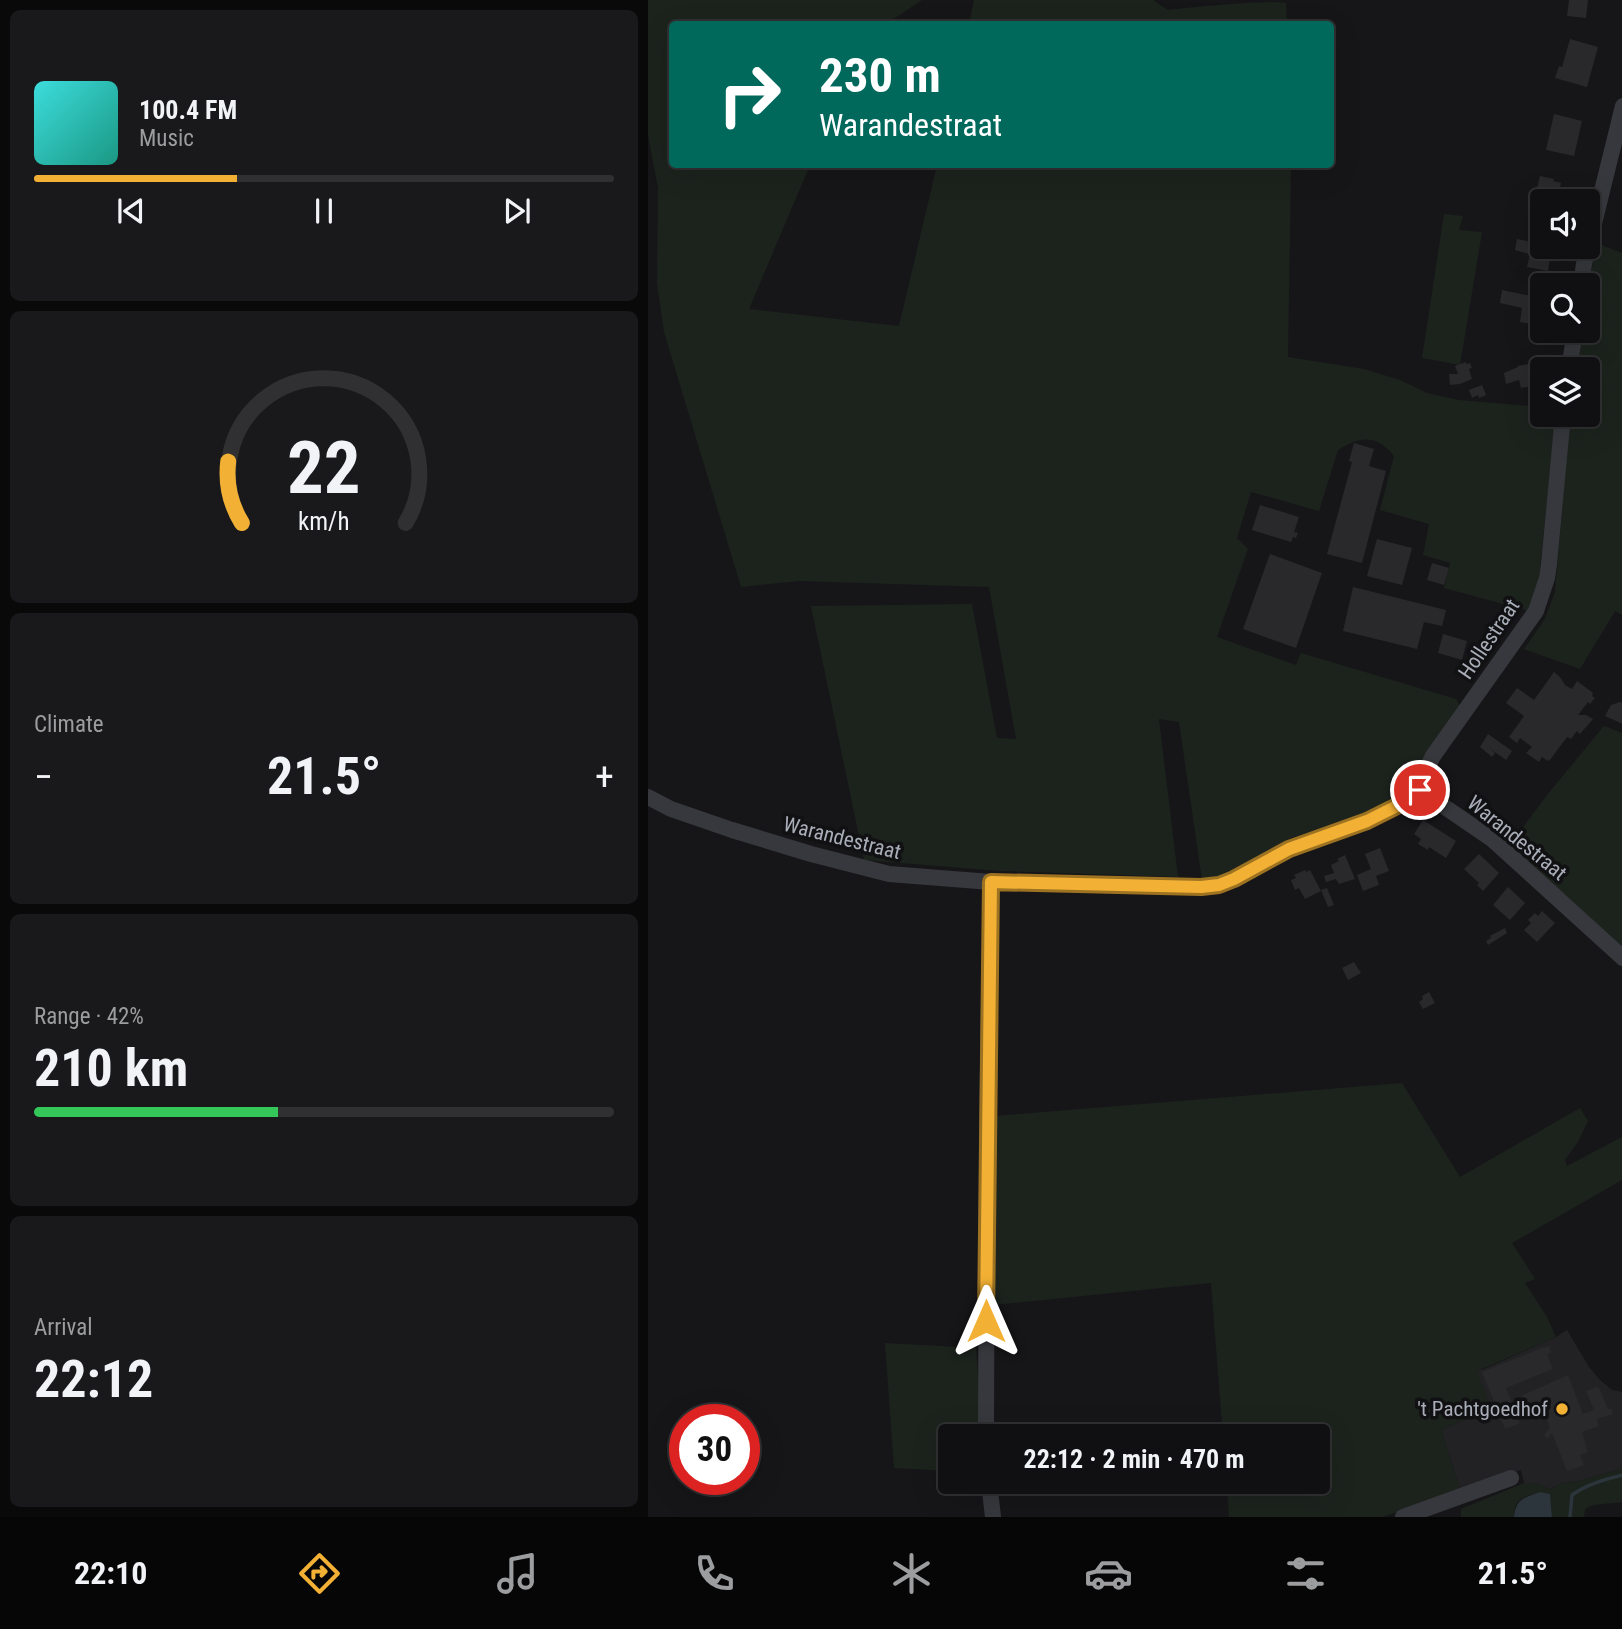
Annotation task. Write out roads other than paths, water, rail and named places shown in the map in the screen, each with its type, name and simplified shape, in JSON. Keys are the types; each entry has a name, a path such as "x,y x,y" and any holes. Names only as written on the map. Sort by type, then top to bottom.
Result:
{"street":[{"path":"1583,273 1623,106"},
{"name":"Hollestraat","path":"1420,790 1433,756 1536,611 1549,564 1562,427"},
{"name":"Warandestraat","path":"648,797 671,809 732,830 889,874 991,882 1188,886 1219,885 1234,879 1289,849 1367,821 1399,805 1420,790 1493,840 1623,958"},
{"path":"986,1424 991,882"},
{"path":"1403,1517 1511,1478"},
{"path":"990,1494 993,1517"}],"waterway":[{"path":"1570,1517 1572,1495 1596,1482 1623,1475"}],"place":[{"name":"'t Pachtgoedhof","path":"1562,1409"}]}
